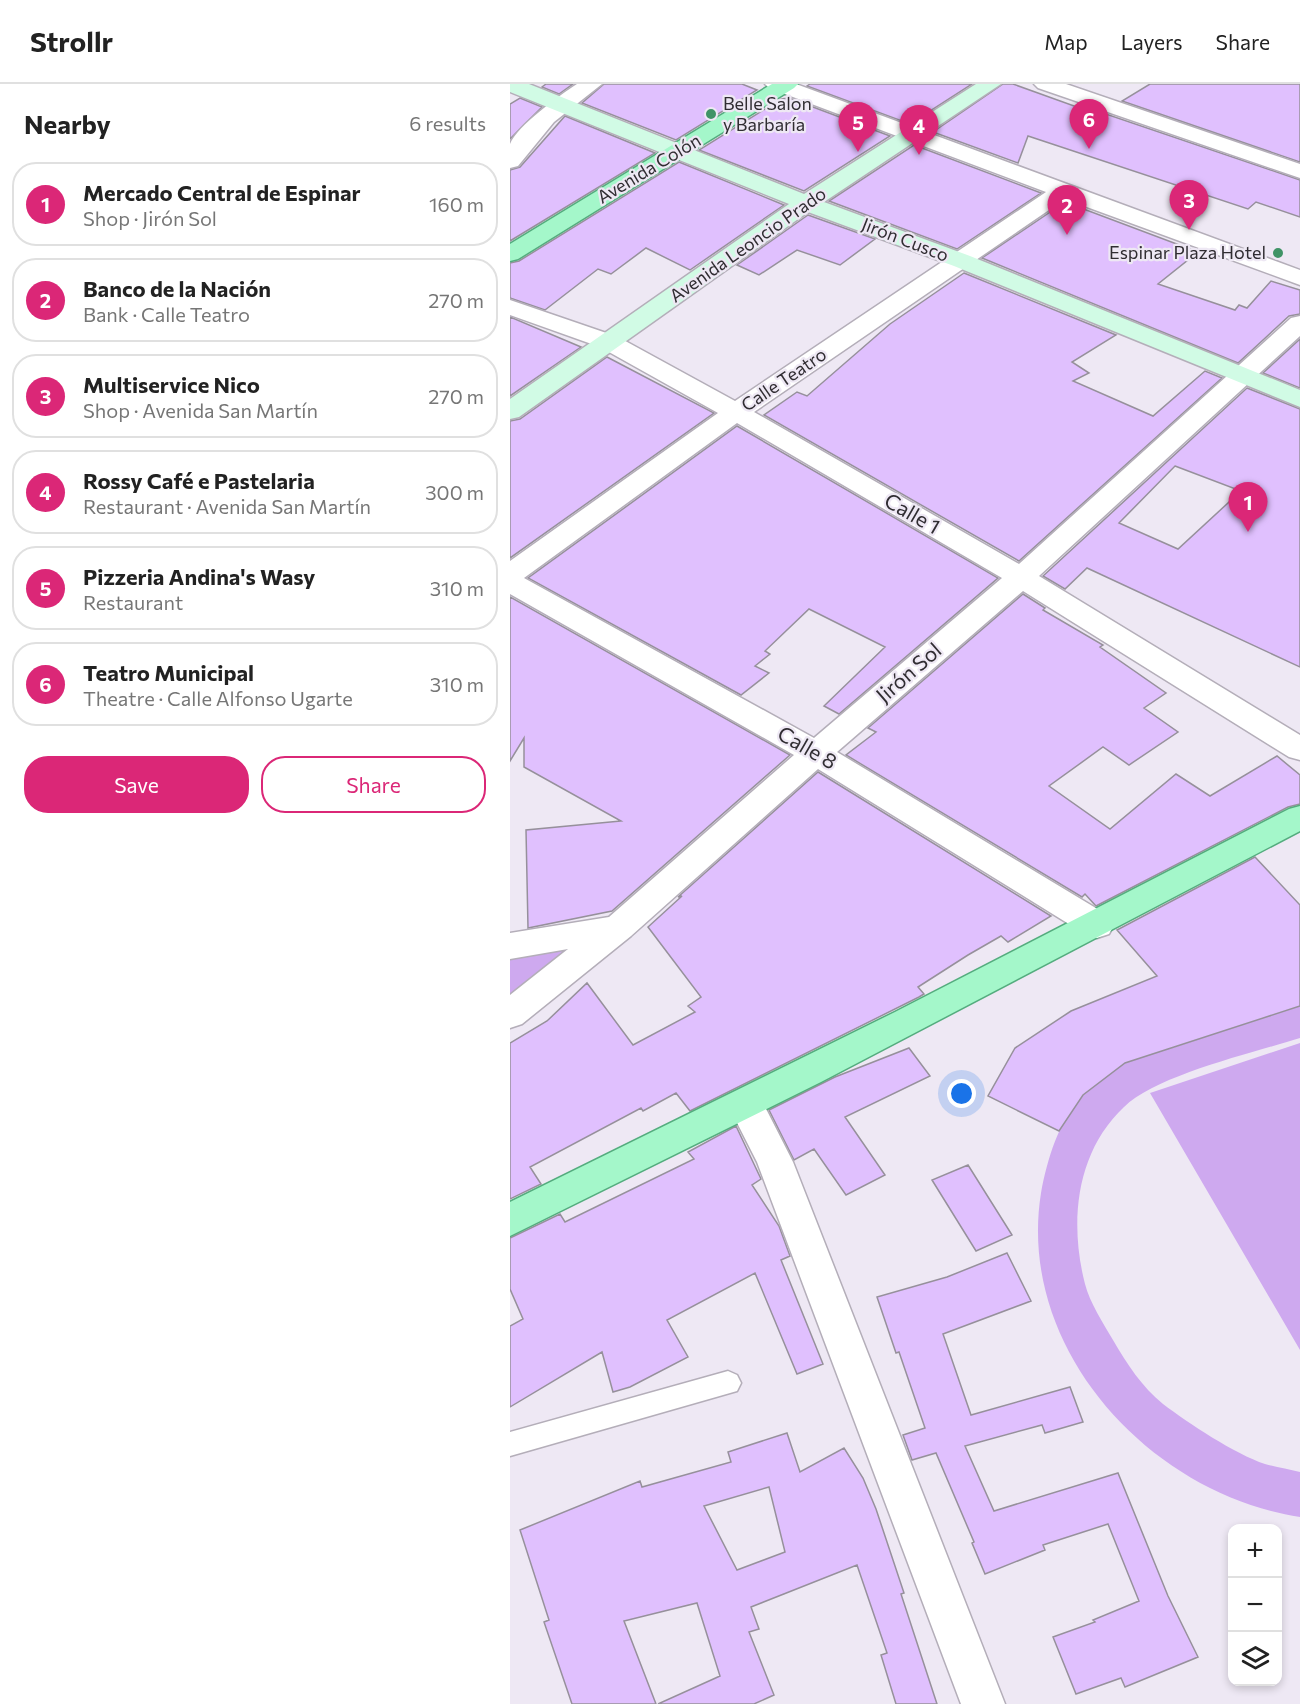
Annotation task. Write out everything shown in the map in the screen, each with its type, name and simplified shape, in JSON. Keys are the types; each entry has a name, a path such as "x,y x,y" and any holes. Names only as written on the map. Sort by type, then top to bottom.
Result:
{"main road":[{"name":"Avenida Colón","path":"510,254 679,152 782,85"},
{"path":"510,1220 746,1105 1097,925 1300,817"}],"street":[{"name":"Jirón Cusco","path":"510,84 806,203 962,261 1300,399"},
{"path":"510,161 535,129 560,104 591,84"},
{"name":"Avenida Leoncio Prado","path":"510,411 806,203 990,84"},
{"path":"1045,84 1300,171"},
{"path":"782,85 911,135 1300,278"},
{"name":"Calle Teatro","path":"510,574 736,412 962,261 1062,191"},
{"name":"Calle 1","path":"510,307 609,342 736,412 1021,577 1300,749"},
{"name":"Jirón Sol","path":"510,1014 619,927 816,753 1021,577 1300,323"},
{"name":"Calle 8","path":"510,582 816,753 1097,925"},
{"path":"510,946 619,927"},
{"path":"746,1105 775,1162 983,1704"}],"lane":[{"path":"510,1444 728,1383"}],"shaded area":[{"path":"582,941 510,999 510,949"},
{"path":"1300,1006 1300,1038 1182,1075 1139,1095 1124,1107 1095,1145 1086,1166 1080,1189 1078,1237 1080,1260 1090,1298 1118,1349 1142,1383 1163,1404 1226,1446 1265,1464 1300,1472 1300,1517 1245,1503 1193,1479 1146,1446 1105,1405 1072,1358 1050,1306 1039,1251 1041,1193 1047,1167 1061,1128 1075,1104 1084,1094 1113,1071 1135,1058"},
{"path":"1300,1043 1300,1350 1150,1093"}],"building":[{"path":"546,84 573,84 559,94 542,87"},
{"path":"604,84 742,84 757,90 676,140 582,103"},
{"path":"810,84 972,84 910,124 807,86"},
{"path":"1003,84 1013,84 1099,115 1103,113 1300,180 1300,217 1256,202 1248,209 1028,136 1018,163 933,132"},
{"path":"1150,84 1300,84 1300,162 1122,101"},
{"path":"520,98 542,107 510,139 510,104"},
{"path":"789,98 890,136 804,191 699,150 781,99"},
{"path":"565,116 655,153 510,241 510,170 520,167"},
{"path":"914,145 1041,193 957,249 829,201"},
{"path":"679,162 784,205 690,270 646,248 611,274 598,269 545,310 510,298 510,263 519,261"},
{"path":"1065,202 1198,252 1158,284 1235,310 1239,305 1247,308 1271,281 1300,290 1300,314 1289,316 1238,363 982,258"},
{"path":"808,215 875,239 840,265 797,250 759,275 737,265"},
{"path":"964,273 1116,335 1072,362 1089,373 1073,381 1153,416 1205,371 1222,378 1019,561 764,415 797,392 807,396 890,324"},
{"path":"510,317 581,347 510,396"},
{"path":"1300,339 1300,388 1263,373"},
{"path":"607,357 714,413 510,558 510,421 520,419"},
{"path":"1247,388 1300,409 1300,667 1087,568 1065,589 1043,576","holes":["1175,466 1241,491 1178,549 1119,523"]},
{"path":"737,426 998,578 839,714 824,706 885,647 809,609 765,651 770,654 755,666 769,673 741,695 528,578"},
{"path":"1023,594 1045,608 1043,610 1103,645 1100,647 1166,693 1144,708 1178,732 1129,765 1103,747 1049,786 1110,829 1176,774 1210,796 1277,756 1300,775 1300,804 1288,807 1096,906 1085,894 1082,897 846,755 876,732 868,728"},
{"path":"510,597 790,755 612,911 528,928 526,830 621,821 524,767 524,738 510,761"},
{"path":"818,772 1051,916 1008,942 1001,936 968,955 918,987 924,994 919,997 690,1111 676,1093 643,1111 641,1108 530,1167 541,1184 510,1199 510,1043 547,1021 587,983 633,1045 695,1012 688,1006 701,997 648,927 682,896 678,897"},
{"path":"1255,857 1300,905 1300,1006 1125,1063 1083,1095 1059,1131 988,1096 1015,1048 1071,1011 1157,976 1117,930"},
{"path":"909,1048 930,1076 845,1117 885,1175 846,1195 814,1149 794,1160 769,1110 835,1077"},
{"path":"736,1126 761,1179 752,1185 779,1226 790,1256 781,1260 823,1364 797,1374 755,1273 667,1320 688,1357 630,1387 613,1392 602,1352 510,1407 510,1326 523,1319 510,1289 510,1238 560,1214 565,1222 694,1159 688,1152"},
{"path":"968,1165 1012,1235 976,1251 932,1180"},
{"path":"1007,1253 1031,1301 943,1334 971,1415 1070,1387 1083,1422 1045,1433 1042,1425 965,1446 994,1511 1118,1473 1168,1596 1198,1657 1125,1687 1121,1678 1076,1694 1053,1637 1095,1622 1093,1620 1139,1601 1108,1524 1043,1545 1045,1550 985,1574 972,1543 974,1542 936,1453 912,1460 903,1435 925,1428 877,1297 947,1277"},
{"path":"787,1433 800,1472 844,1448 863,1478 876,1509 937,1704 896,1704 881,1655 887,1653 857,1565 751,1607 759,1629 749,1632 774,1695 754,1704 658,1704 720,1676 697,1603 624,1621 656,1704 572,1704 544,1622 549,1620 520,1530 640,1481 642,1487 731,1462 728,1452","holes":["769,1487 785,1552 737,1570 704,1506"]}],"place":[{"name":"Belle Salon y Barbaría","path":"711,114"},
{"name":"Teatro Municipal","path":"1089,149"},
{"name":"Pizzeria Andina's Wasy","path":"858,152"},
{"name":"Rossy Café e Pastelaria","path":"919,155"},
{"name":"Multiservice Nico","path":"1189,230"},
{"name":"Banco de la Nación","path":"1067,235"},
{"name":"Espinar Plaza Hotel","path":"1278,253"},
{"name":"Mercado Central de Espinar","path":"1248,532"}]}
